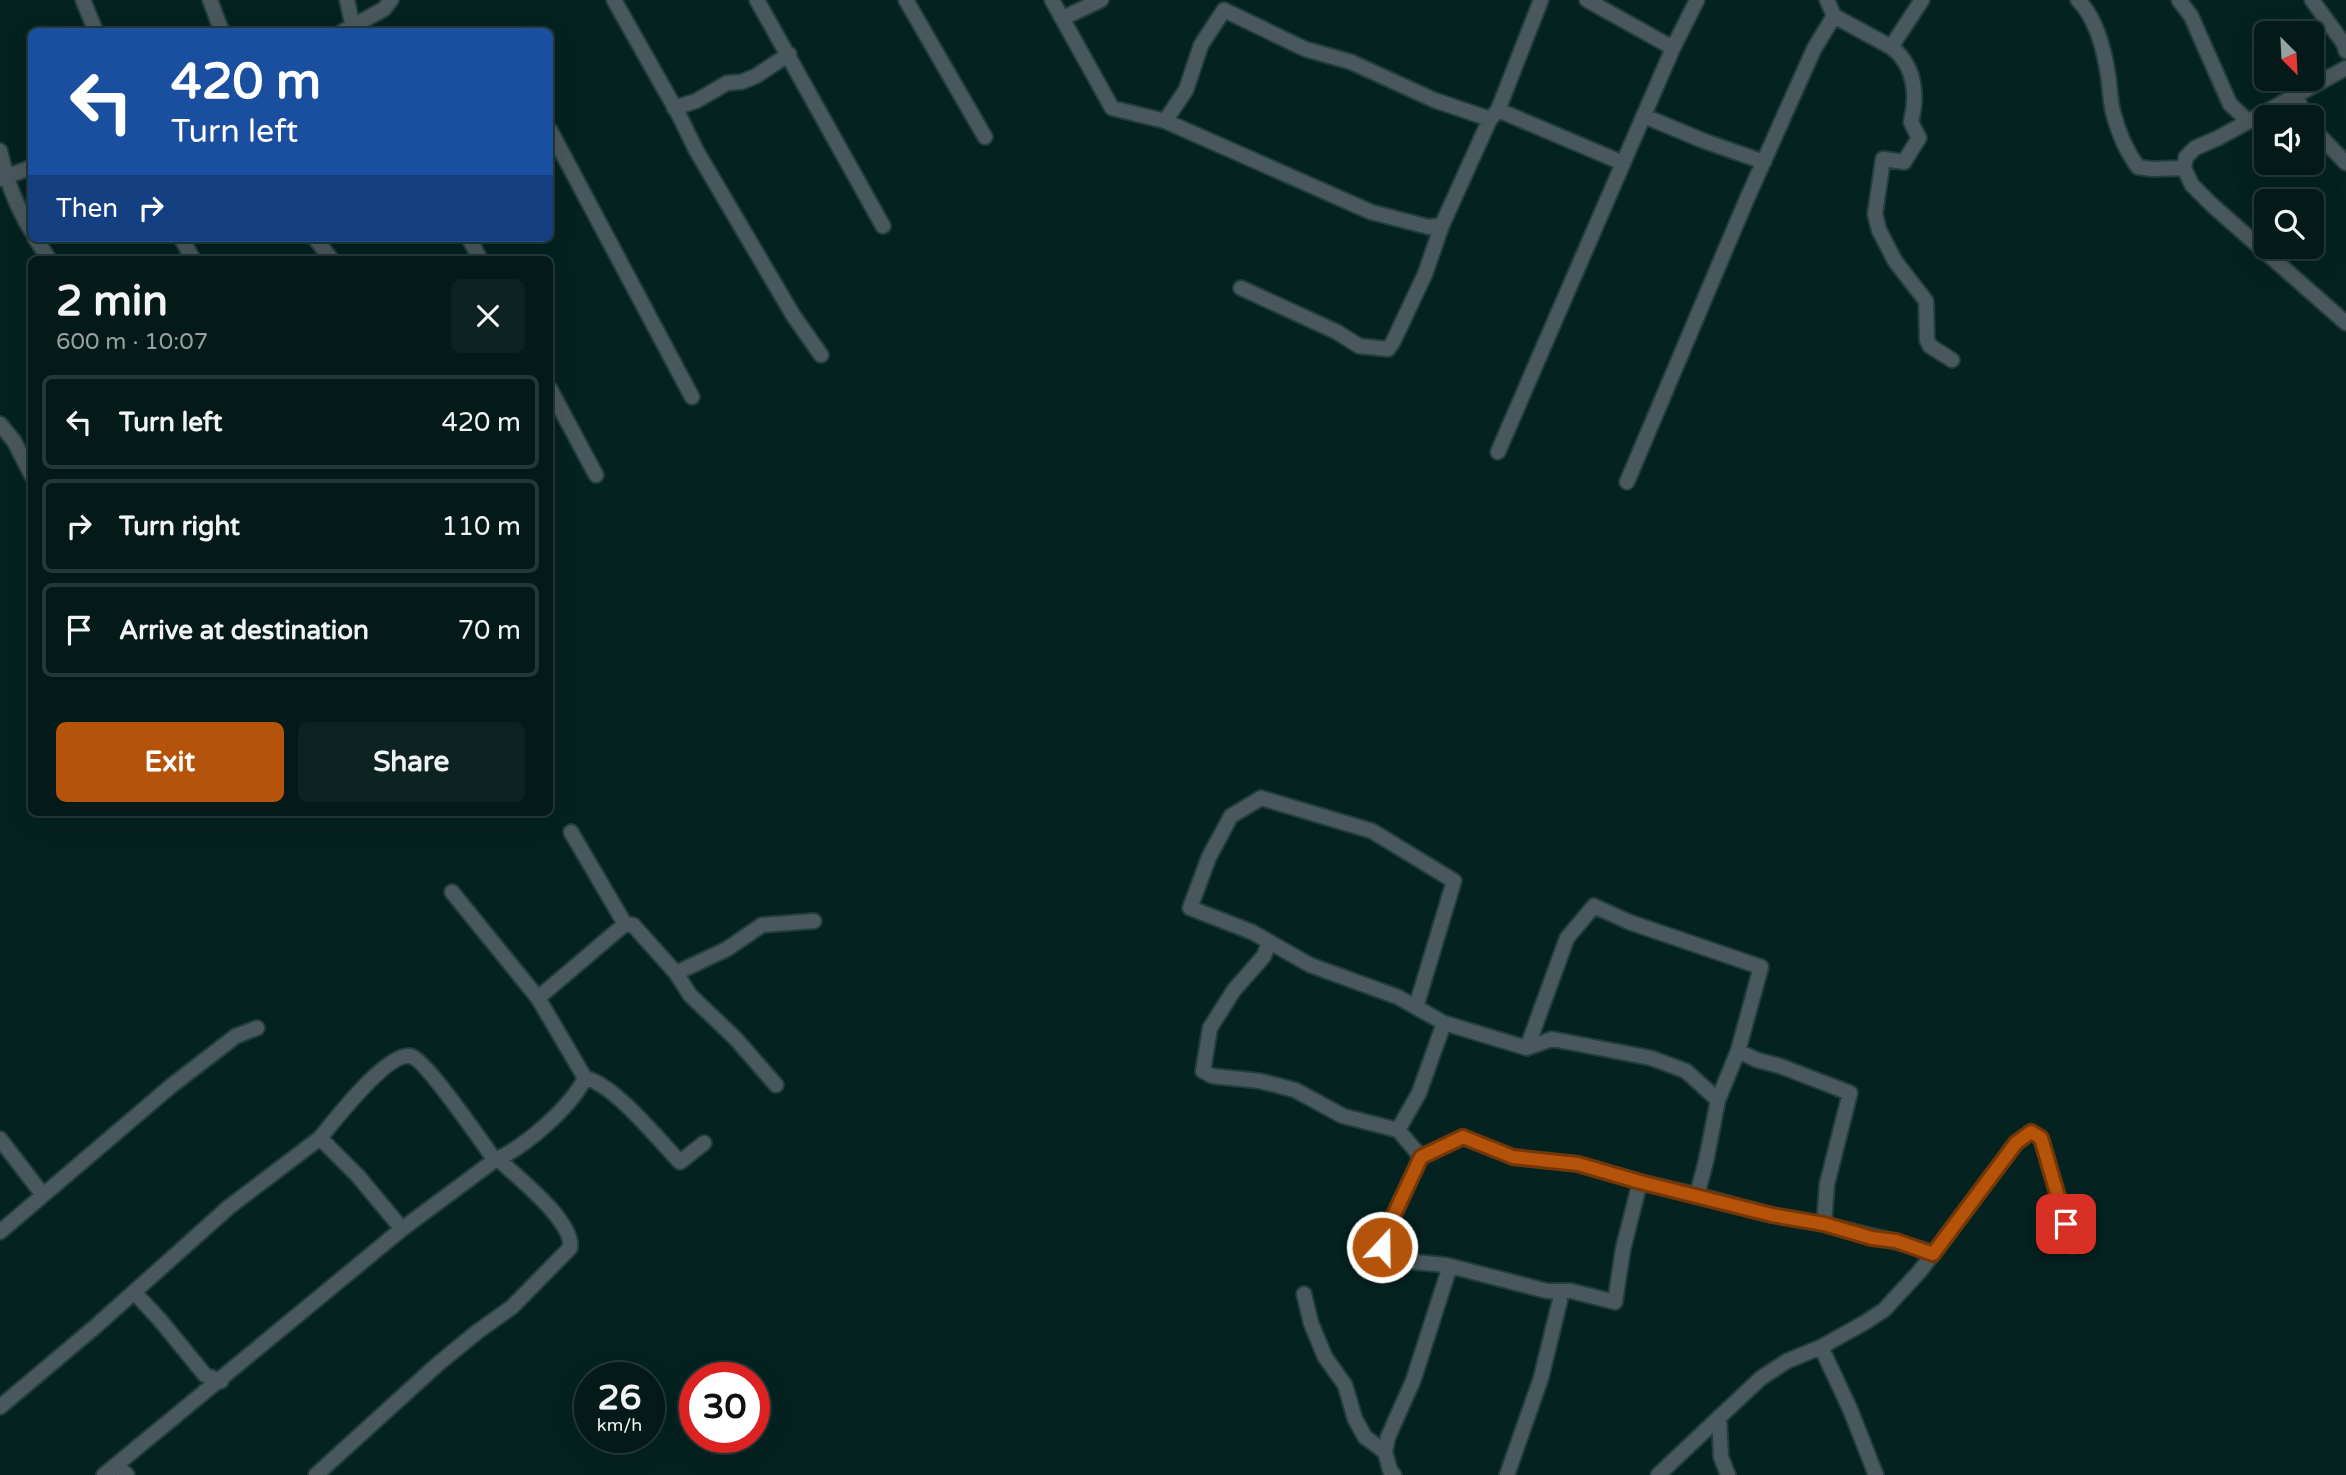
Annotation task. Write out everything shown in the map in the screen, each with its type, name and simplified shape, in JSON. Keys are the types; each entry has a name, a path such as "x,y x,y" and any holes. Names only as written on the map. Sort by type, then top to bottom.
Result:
{"street":[{"path":"83,0 94,28"},
{"path":"210,0 220,28"},
{"path":"346,0 350,28"},
{"path":"353,28 384,9 391,0"},
{"path":"614,0 696,150 786,303 821,355"},
{"path":"757,0 883,226"},
{"path":"906,0 985,137"},
{"path":"1052,0 1112,108 1166,121 1371,212 1429,227 1442,225"},
{"path":"1063,18 1101,0"},
{"path":"1587,0 1673,48"},
{"path":"1498,453 1673,48 1697,0"},
{"path":"1827,0 1834,16 1898,52 1909,70 1915,88 1915,106 1911,122 1919,138 1904,162 1883,159 1875,214 1879,230 1895,261 1926,301 1927,341 1930,346 1952,360"},
{"path":"1891,47 1922,0"},
{"path":"2078,0 2089,11 2094,25 2107,71 2112,110 2130,157 2138,167 2183,168"},
{"path":"2179,0 2191,16 2230,104 2248,121"},
{"path":"2312,0 2344,44 2346,51"},
{"path":"1241,288 1337,332 1359,346 1388,349 1425,274 1442,225 1494,115 1536,1"},
{"path":"1166,121 1185,89 1201,45 1226,5 1305,49 1351,62 1434,100 1494,115 1623,163"},
{"path":"1628,482 1764,162 1814,49 1834,16"},
{"path":"674,108 696,101 727,83 756,76 789,54"},
{"path":"2346,68 2194,148 2186,157 2183,168 2192,185 2213,205 2346,323"},
{"path":"2296,95 2300,105"},
{"path":"1644,116 1764,162"},
{"path":"553,137 692,397"},
{"path":"2324,140 2346,163"},
{"path":"0,151 3,178 28,226"},
{"path":"3,178 28,169"},
{"path":"318,242 329,256"},
{"path":"553,395 596,475"},
{"path":"0,424 14,441 28,468"},
{"path":"1416,1007 1454,881 1372,831 1261,797 1231,816 1209,857 1190,908 1252,932 1310,965 1398,997 1444,1023 1527,1048 1552,1039 1651,1058 1686,1071 1718,1100"},
{"path":"571,832 625,924"},
{"path":"452,892 538,998 585,1078 600,1083 680,1162 704,1143"},
{"path":"1527,1048 1567,938 1594,906 1629,922 1761,967 1738,1051 1718,1100 1697,1195"},
{"path":"676,973 726,949 762,925 814,921"},
{"path":"538,998 625,924 633,925 676,973 690,995 736,1039 776,1085"},
{"path":"1269,942 1264,956 1234,990 1210,1028 1203,1070 1212,1076 1260,1081 1295,1090 1343,1116 1398,1130 1421,1157"},
{"path":"1398,1130 1419,1093 1444,1023"},
{"path":"0,1232 171,1086 236,1036 257,1028"},
{"path":"1738,1051 1850,1093 1827,1184 1824,1224"},
{"path":"0,1407 229,1207 320,1138 370,1080 403,1057 410,1056 416,1058 431,1073 496,1160 559,1218 571,1242 570,1248 512,1307 439,1364 316,1475"},
{"path":"104,1475 121,1470 285,1324 402,1229 496,1160 514,1151 579,1091 585,1078"},
{"path":"1658,1475 1761,1378 1787,1361 1821,1347 1884,1310 1933,1254 2016,1143 2031,1132 2041,1138 2073,1246"},
{"path":"1640,1182 1623,1249 1615,1303 1571,1291 1547,1291 1434,1262 1394,1260 1387,1257 1382,1247 1384,1236 1421,1157 1463,1137 1513,1157 1578,1164 1772,1215 1896,1241 1933,1254"},
{"path":"320,1138 358,1176 402,1229"},
{"path":"0,1139 43,1195"},
{"path":"1394,1475 1385,1452 1388,1437 1417,1370 1450,1266"},
{"path":"134,1292 205,1376 221,1381"},
{"path":"1304,1294 1305,1306 1325,1357 1345,1385 1355,1419 1365,1437 1385,1452"},
{"path":"1507,1475 1541,1378 1560,1300"},
{"path":"1821,1347 1850,1409 1876,1475"},
{"path":"1719,1418 1721,1457 1728,1475"}],"route":[{"path":"1382,1247 1384,1236 1421,1157 1463,1137 1513,1157 1578,1164 1772,1215 1912,1245 1933,1254 2016,1143 2031,1132 2041,1138 2066,1224"}]}
